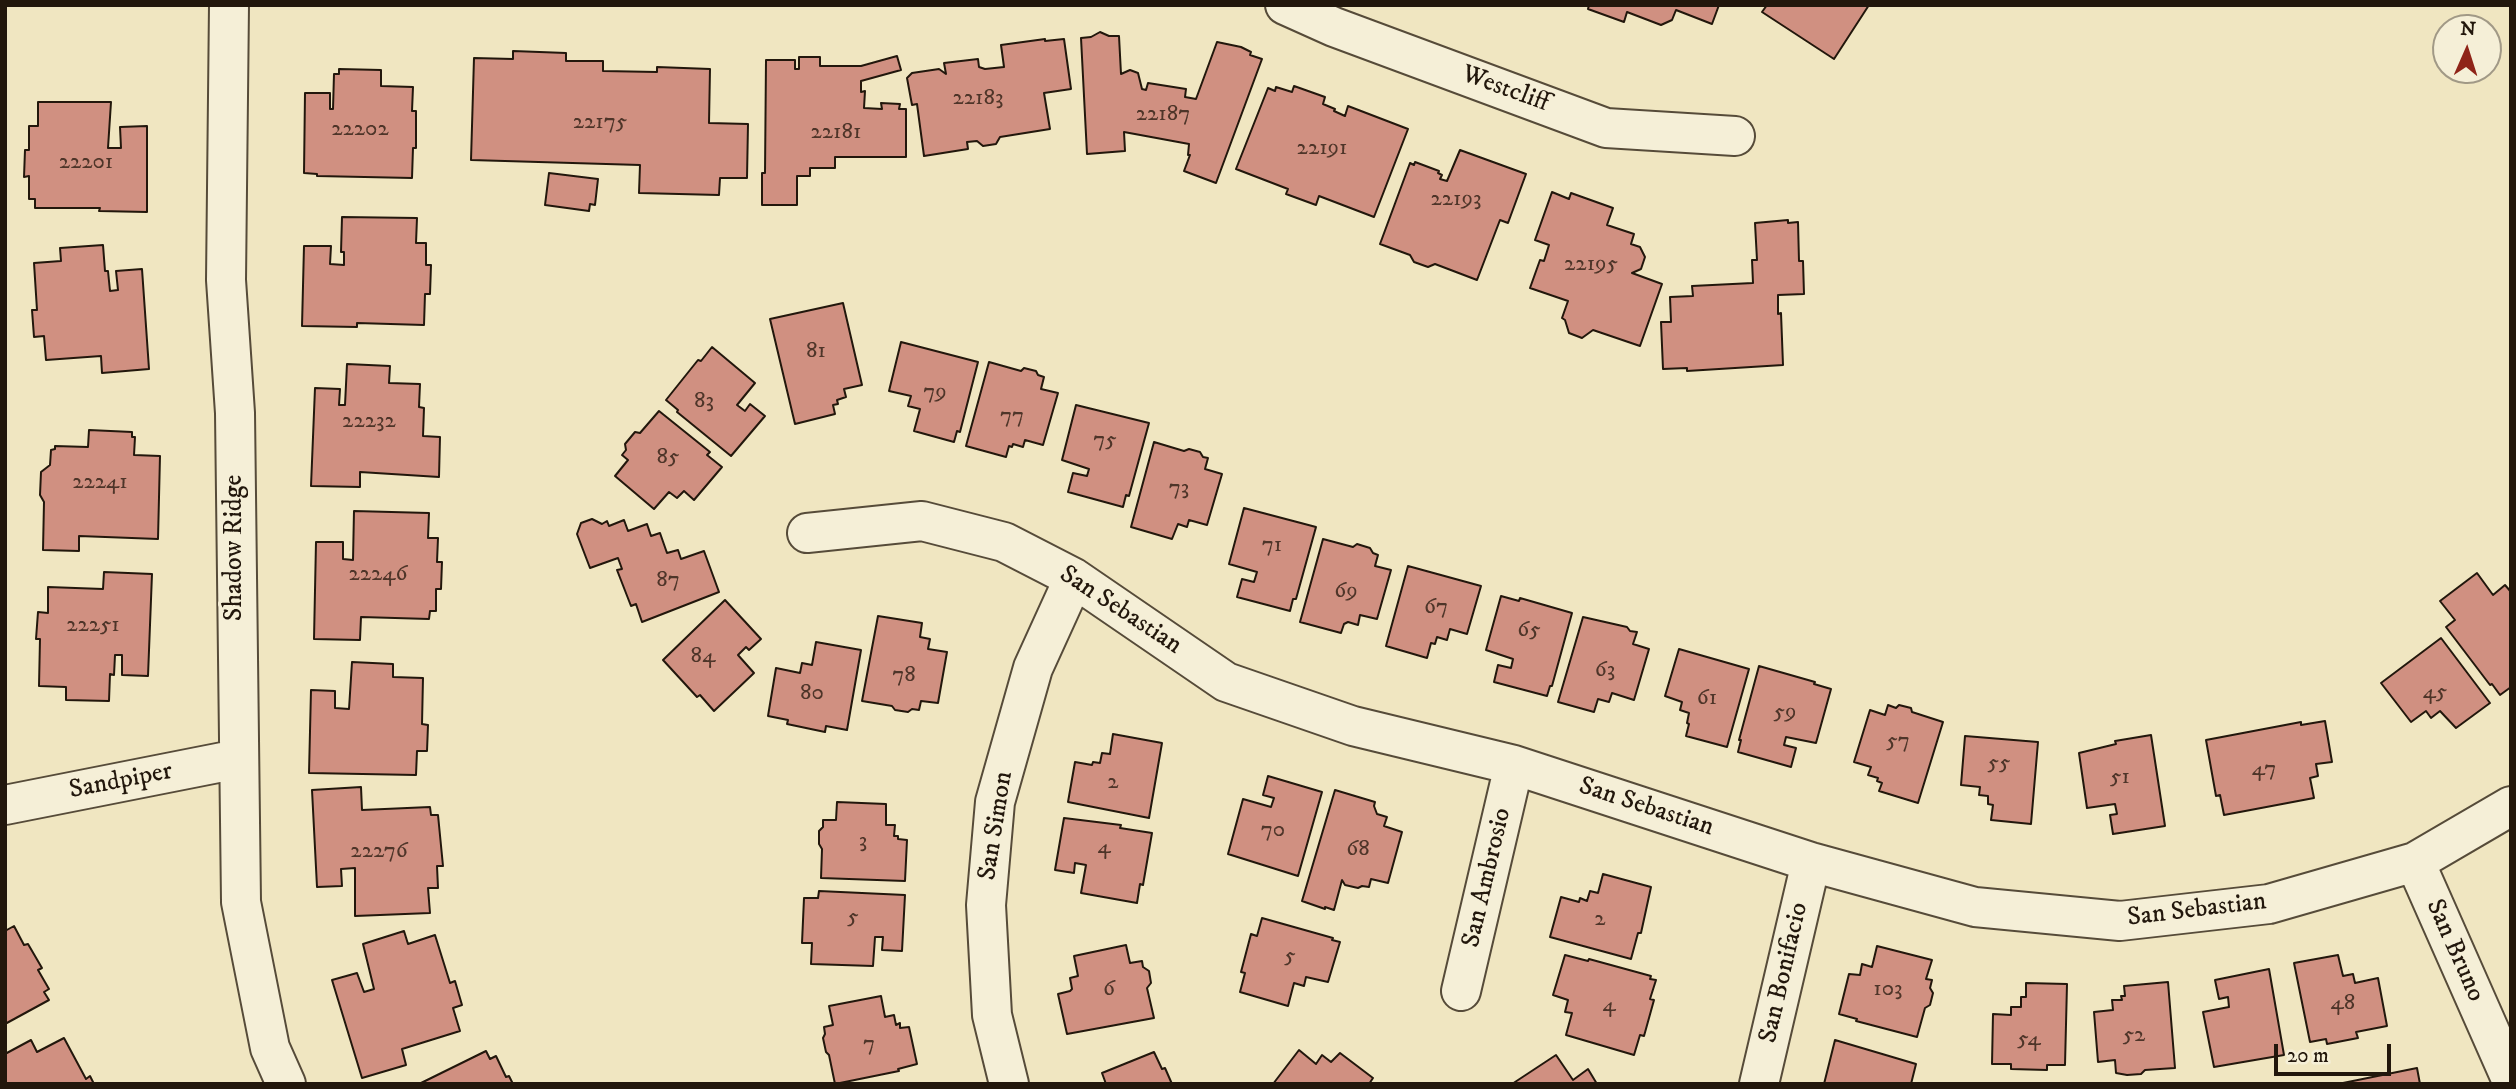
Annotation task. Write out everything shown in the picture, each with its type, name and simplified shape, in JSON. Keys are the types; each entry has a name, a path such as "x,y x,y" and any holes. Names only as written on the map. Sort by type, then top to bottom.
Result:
{"street":[{"name":"Shadow Ridge","path":"229,5 226,280 235,413 237,759 241,902 270,1048 286,1084"},
{"name":"Westcliff","path":"1285,5 1334,27 1606,128 1735,136"},
{"name":"San Sebastian","path":"807,533 922,522 1004,542 1074,578 1226,682 1353,726 1514,765 1811,862 1975,907 2120,921 2269,904 2415,862 2511,806"},
{"name":"San Simon","path":"1009,1084 992,1015 986,905 995,802 1033,668 1074,578"},
{"name":"Sandpiper","path":"5,805 237,759"},
{"name":"San Ambrosio","path":"1461,990 1514,765"},
{"name":"San Bonifacio","path":"1759,1084 1811,862"},
{"name":"San Bruno","path":"2415,862 2511,1079"}],"building":[{"path":"1589,5 1719,5 1712,24 1676,10 1672,20 1661,25 1627,12 1624,22 1588,9"},
{"path":"1767,5 1869,5 1834,59 1762,12"},
{"path":"1100,32 1119,36 1121,74 1130,70 1138,73 1142,89 1146,90 1148,83 1186,89 1185,97 1196,99 1217,42 1241,47 1251,52 1250,55 1262,59 1216,183 1184,171 1190,155 1189,144 1124,132 1125,151 1087,154 1081,38"},
{"path":"1064,39 1071,89 1044,93 1050,129 1000,137 996,144 983,146 977,141 967,142 968,149 924,156 917,104 912,105 907,78 912,73 939,69 946,74 944,63 978,59 979,67 985,69 1004,67 1001,45"},
{"path":"513,51 566,53 566,61 603,61 603,71 657,72 657,67 710,69 709,123 748,124 747,178 720,178 719,195 639,193 640,165 471,160 474,58 513,59"},
{"path":"897,56 901,70 861,81 861,92 865,91 864,108 882,109 881,103 900,104 899,109 906,109 906,157 835,157 835,168 810,168 810,176 797,176 797,205 762,205 762,173 765,173 766,60 795,60 795,69 799,69 799,57 820,57 820,66 861,66"},
{"path":"339,69 381,70 381,86 413,87 412,111 416,111 416,148 413,148 412,178 317,176 304,173 305,93 330,93 330,109 333,109 334,74 339,74"},
{"path":"1294,86 1325,97 1323,104 1345,116 1348,106 1408,129 1374,217 1319,196 1316,205 1286,194 1288,189 1236,169 1268,88 1275,91 1276,87 1292,92"},
{"path":"38,102 111,102 108,148 121,148 120,127 147,126 147,212 99,211 100,208 35,208 35,199 29,199 29,176 24,177 25,150 29,150 29,126 38,126"},
{"path":"1460,150 1526,174 1508,223 1500,220 1477,280 1435,264 1428,267 1414,262 1410,255 1380,244 1410,163 1414,165 1415,162 1439,171 1442,175 1440,179 1447,181"},
{"path":"549,173 598,179 595,205 590,204 589,211 545,205"},
{"path":"1552,192 1569,199 1571,193 1613,208 1607,225 1634,234 1631,244 1640,247 1645,257 1641,269 1632,273 1662,284 1640,346 1593,330 1582,338 1569,333 1562,318 1568,301 1530,288 1540,260 1544,261 1549,245 1535,240"},
{"path":"342,217 417,218 416,243 426,243 426,265 431,265 430,294 425,294 424,325 357,323 357,327 302,326 304,246 331,246 330,264 344,265 344,252 341,252"},
{"path":"1788,220 1788,223 1798,222 1799,261 1803,261 1804,294 1778,295 1783,365 1687,371 1687,368 1663,369 1661,322 1671,322 1670,297 1693,296 1692,286 1753,283 1752,260 1757,260 1755,223"},
{"path":"103,245 110,291 118,290 116,271 142,269 149,369 102,373 101,356 46,360 44,336 34,337 32,310 37,310 34,263 61,261 60,248"},
{"path":"843,303 862,385 844,389 846,397 837,400 838,404 833,405 835,414 795,424 770,319"},
{"path":"901,342 978,362 960,432 957,431 954,442 914,431 920,409 908,406 911,396 889,391"},
{"path":"712,347 755,383 737,405 745,411 750,404 765,416 731,456 666,400"},
{"path":"989,362 1021,371 1024,368 1036,371 1044,377 1041,389 1058,393 1043,445 1025,440 1023,447 1013,444 1012,447 1009,446 1006,457 966,446"},
{"path":"347,364 390,366 389,383 420,384 419,407 424,408 423,436 440,437 439,477 360,472 360,487 311,486 315,388 340,389 339,405 345,405"},
{"path":"1076,405 1149,423 1129,496 1126,495 1123,507 1068,492 1073,473 1087,476 1089,469 1062,460"},
{"path":"659,411 710,452 707,455 722,467 694,500 684,491 677,498 669,492 654,509 615,476 628,460 622,455 626,450 625,444 635,432 640,433"},
{"path":"89,430 132,432 132,437 135,437 134,455 160,456 158,539 79,536 79,551 43,550 44,502 40,495 41,472 50,465 51,450 55,449 55,446 88,447"},
{"path":"1154,442 1184,451 1189,449 1200,452 1203,457 1208,458 1205,469 1222,474 1207,525 1189,520 1187,527 1178,524 1172,539 1131,527"},
{"path":"1244,508 1316,527 1296,599 1293,599 1290,611 1237,597 1242,579 1254,582 1257,572 1229,564"},
{"path":"354,511 429,513 428,538 438,538 437,562 442,562 441,589 436,589 436,611 430,611 429,619 361,617 360,640 314,639 316,542 343,542 343,559 353,560"},
{"path":"592,519 602,524 607,521 609,526 624,520 628,531 647,524 651,536 660,533 667,553 678,550 681,559 704,551 719,592 642,622 636,604 631,606 617,570 622,569 618,558 590,568 577,534 581,523"},
{"path":"1323,539 1353,547 1357,544 1370,548 1378,555 1375,566 1391,570 1377,619 1360,615 1358,625 1348,622 1344,624 1341,633 1300,622"},
{"path":"1408,566 1481,586 1467,634 1450,629 1447,640 1437,637 1435,644 1431,643 1427,658 1386,646"},
{"path":"104,572 152,574 148,676 122,675 122,655 115,655 114,675 110,674 109,701 66,700 66,687 39,686 40,639 36,639 38,612 48,613 48,587 103,589"},
{"path":"2477,573 2493,595 2505,585 2511,592 2511,687 2500,695 2446,627 2455,620 2440,601"},
{"path":"1501,596 1519,601 1520,598 1572,613 1547,696 1494,682 1498,665 1511,668 1513,659 1486,650"},
{"path":"725,600 761,639 749,650 746,647 738,655 754,673 714,711 700,695 697,697 663,660"},
{"path":"878,616 922,623 920,637 930,639 928,649 947,652 938,703 921,701 919,710 912,709 908,712 895,710 892,706 862,701"},
{"path":"1583,617 1627,627 1630,631 1637,632 1633,644 1649,649 1634,700 1612,693 1609,702 1598,699 1594,712 1558,702"},
{"path":"2441,638 2490,703 2456,728 2440,711 2431,718 2426,711 2411,722 2381,683"},
{"path":"816,642 861,650 847,730 826,726 825,732 787,724 788,720 768,716 776,668 800,673 802,663 812,665"},
{"path":"1679,649 1749,669 1727,747 1686,736 1689,713 1680,710 1682,702 1665,696"},
{"path":"352,662 393,664 393,677 423,678 422,724 428,725 427,751 417,751 416,775 309,773 311,690 335,691 335,708 349,709"},
{"path":"1759,666 1831,689 1816,743 1786,737 1784,745 1796,748 1791,767 1738,752"},
{"path":"1888,705 1911,708 1912,712 1943,722 1918,803 1879,791 1882,783 1877,781 1878,778 1868,775 1871,767 1854,762 1870,710 1885,715"},
{"path":"2325,721 2332,762 2316,764 2318,776 2310,778 2314,798 2224,815 2220,795 2216,796 2206,740 2301,722 2301,725"},
{"path":"1113,734 1162,743 1149,818 1068,802 1075,762 1092,765 1093,762 1100,763 1102,753 1110,754"},
{"path":"2151,735 2165,826 2113,834 2110,815 2117,814 2115,804 2087,808 2079,753 2116,744 2115,741"},
{"path":"1965,736 2038,742 2031,824 1991,820 1993,805 1988,804 1988,796 1979,795 1980,787 1961,785"},
{"path":"1268,776 1322,792 1298,876 1228,854 1243,799 1271,807 1274,798 1263,795"},
{"path":"361,787 362,810 430,807 431,815 438,815 443,866 437,866 438,888 428,888 430,913 355,916 355,868 341,869 342,886 317,887 312,790"},
{"path":"1335,790 1375,802 1377,814 1387,817 1384,826 1402,832 1388,883 1371,879 1369,887 1358,888 1345,885 1342,880 1334,910 1302,901"},
{"path":"837,802 886,804 886,825 895,825 894,836 907,840 905,881 821,878 822,849 819,844 819,831 823,827 823,820 836,820"},
{"path":"1064,818 1121,825 1120,828 1152,833 1137,903 1081,893 1086,865 1075,863 1074,873 1055,870"},
{"path":"1603,874 1651,887 1641,933 1638,933 1631,959 1550,937 1561,897 1579,902 1580,898 1587,901 1590,891 1598,893"},
{"path":"819,891 905,895 902,951 882,950 883,937 875,937 873,966 811,964 812,943 802,943 804,898 818,898"},
{"path":"1262,918 1340,942 1328,982 1306,977 1304,986 1294,983 1288,1006 1240,992 1245,973 1241,972 1251,934 1257,936"},
{"path":"14,926 24,945 28,944 42,968 38,970 49,989 44,992 49,1000 5,1024 5,931"},
{"path":"404,931 408,944 435,935 450,983 455,981 462,1005 453,1008 460,1031 402,1049 406,1065 362,1078 332,980 357,973 364,992 374,989 363,944"},
{"path":"1126,945 1130,963 1142,961 1143,967 1149,971 1151,983 1147,988 1154,1018 1067,1034 1058,994 1070,991 1070,978 1078,976 1074,956"},
{"path":"1877,946 1932,960 1926,979 1932,980 1930,988 1933,993 1930,1005 1925,1008 1917,1037 1839,1014 1849,974 1860,975 1862,964 1872,967"},
{"path":"1565,955 1651,976 1650,979 1656,980 1650,999 1654,1000 1644,1036 1640,1035 1634,1055 1566,1035 1572,1013 1565,1012 1568,1000 1553,995"},
{"path":"2338,955 2343,976 2353,974 2355,983 2378,978 2387,1026 2356,1032 2358,1038 2327,1044 2326,1039 2310,1042 2294,963"},
{"path":"2269,969 2284,1055 2214,1067 2203,1012 2229,1007 2228,997 2219,999 2215,980"},
{"path":"2168,982 2175,1068 2145,1070 2141,1074 2127,1075 2116,1073 2115,1060 2098,1062 2094,1012 2113,1010 2112,1000 2122,1000 2121,996 2125,996 2124,986"},
{"path":"2026,983 2067,984 2065,1065 2047,1065 2047,1070 2011,1069 2011,1064 1992,1064 1993,1014 2011,1015 2011,1007 2021,1007 2021,997 2026,997"},
{"path":"881,996 885,1017 894,1015 896,1025 900,1023 900,1028 909,1027 917,1064 898,1069 899,1071 835,1084 823,1038 824,1027 833,1025 829,1006"},
{"path":"64,1038 86,1079 90,1076 94,1084 5,1084 5,1054 31,1040 37,1052"},
{"path":"1835,1040 1916,1064 1911,1084 1824,1084"},
{"path":"1299,1050 1316,1064 1322,1055 1331,1062 1340,1053 1373,1078 1369,1084 1273,1084"},
{"path":"486,1051 490,1059 496,1056 506,1077 509,1076 513,1084 419,1084"},
{"path":"1154,1052 1172,1084 1106,1084 1102,1073"},
{"path":"1556,1055 1573,1080 1588,1069 1597,1084 1512,1084"},
{"path":"2417,1068 2420,1084 2338,1084"}]}
